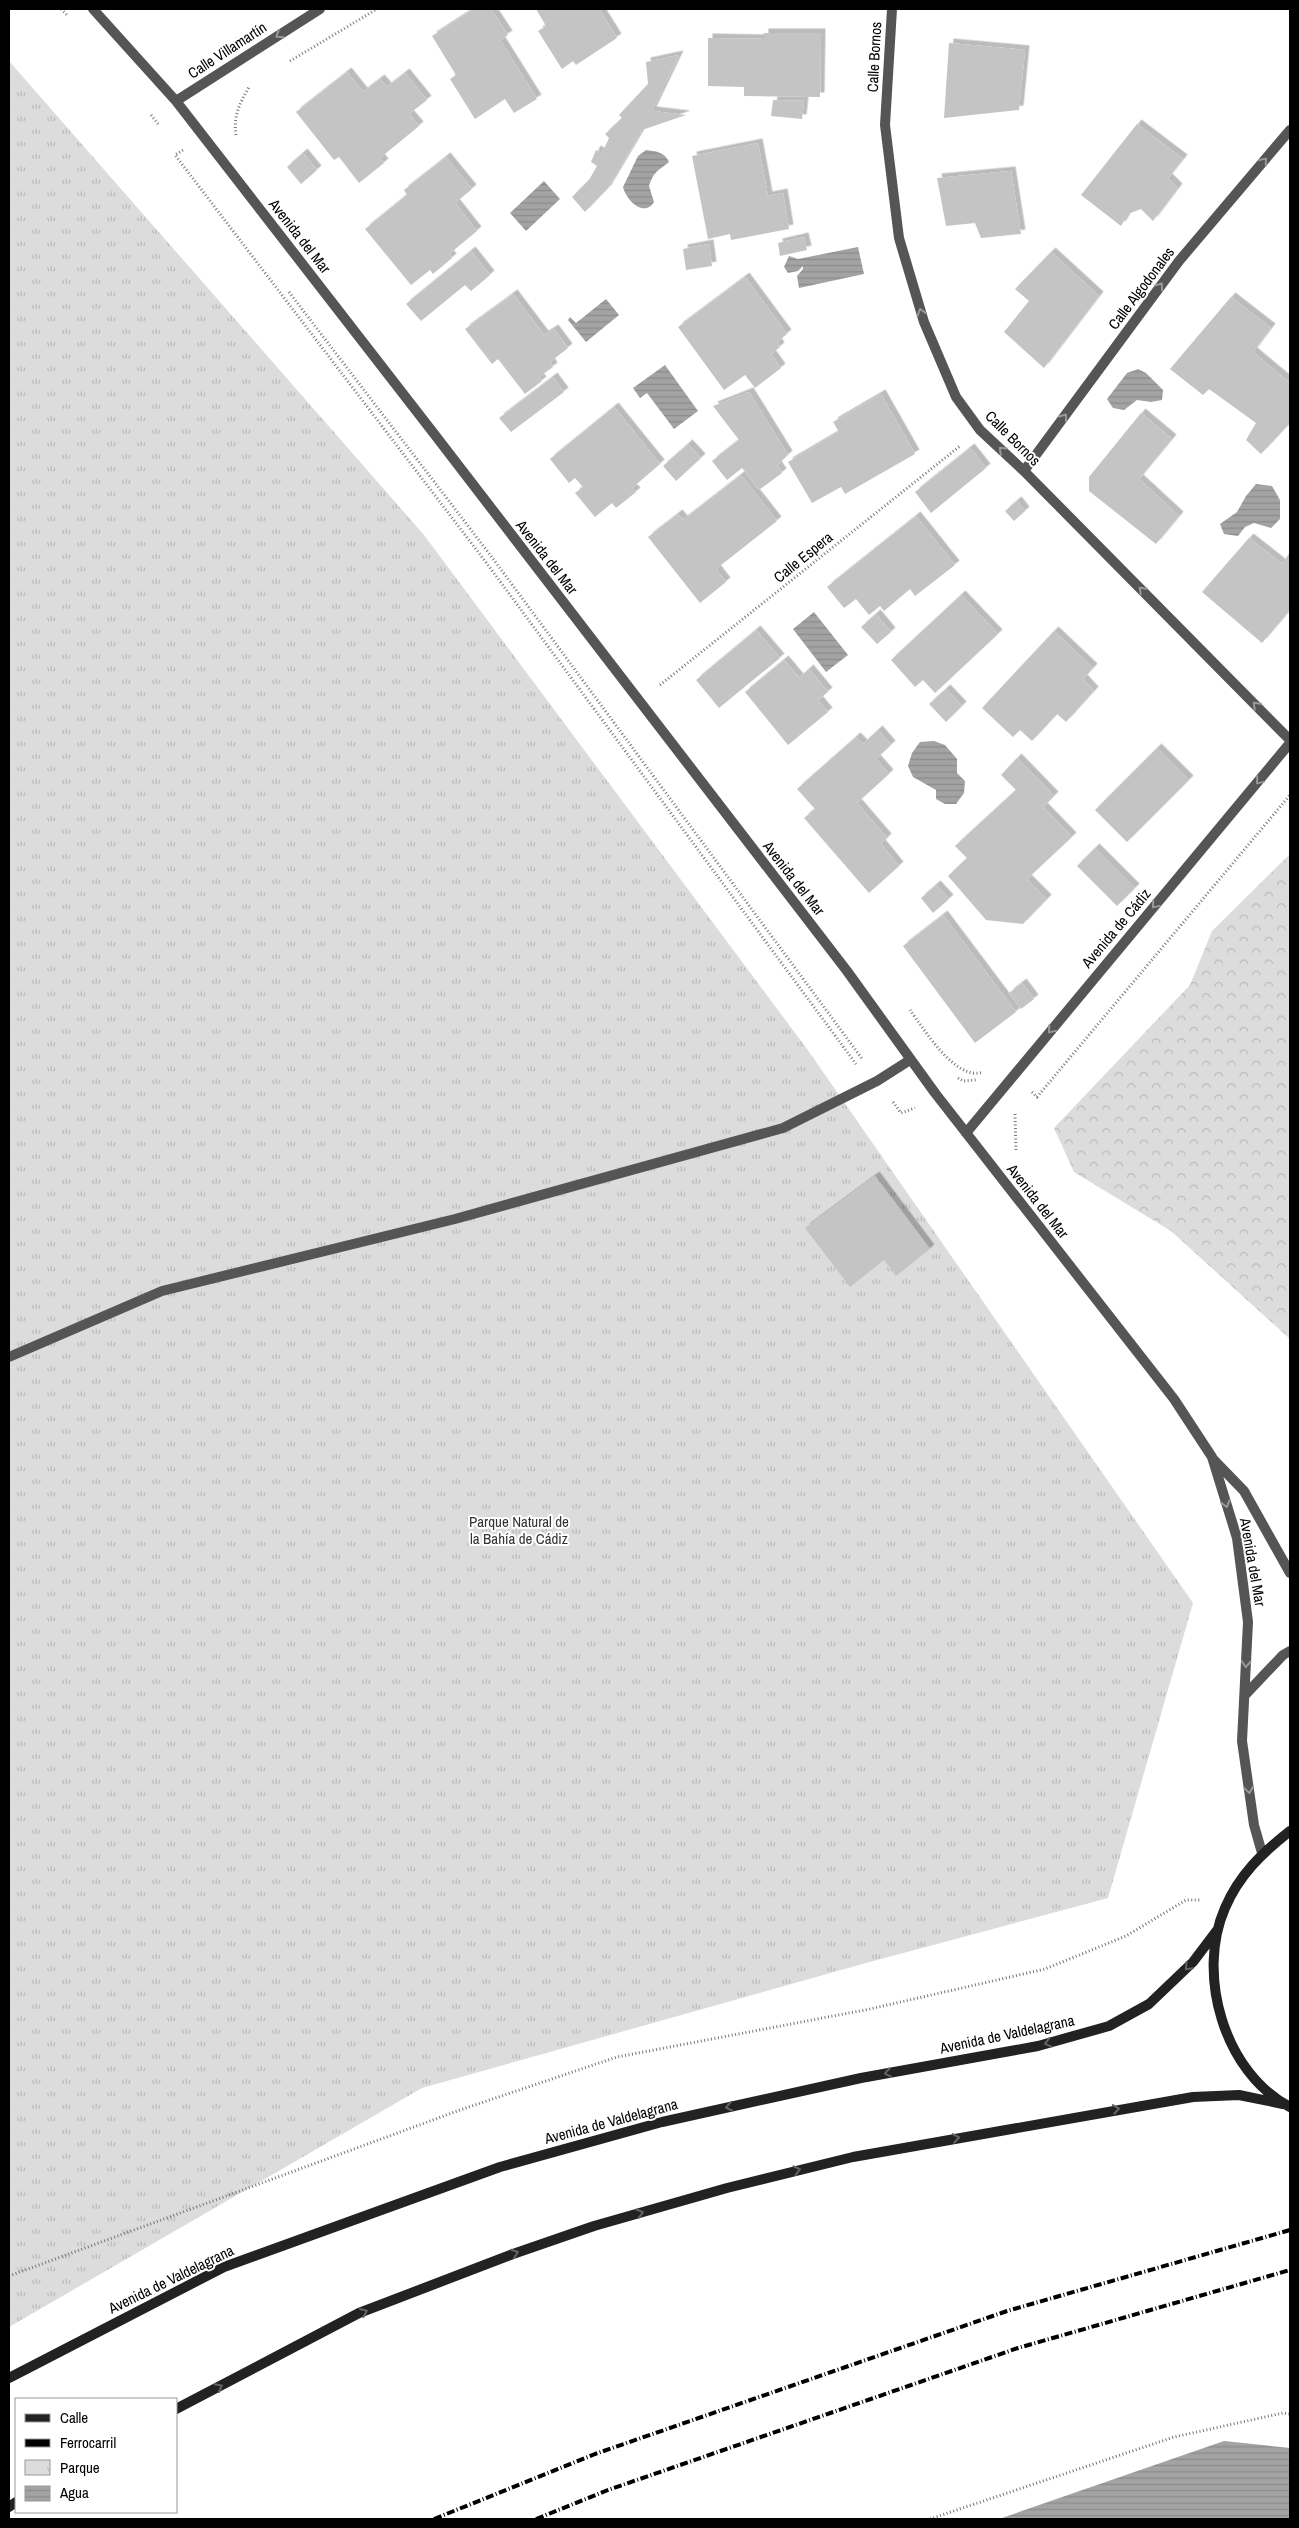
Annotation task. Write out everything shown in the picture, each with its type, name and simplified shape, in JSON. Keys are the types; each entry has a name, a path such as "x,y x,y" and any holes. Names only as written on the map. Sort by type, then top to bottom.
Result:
{"main road":[{"path":"1287,2105 1254,2077 1231,2045 1217,2008 1213,1968 1218,1929 1225,1908 1241,1878 1262,1853 1290,1832"},
{"name":"Avenida de Valdelagrana","path":"9,2378 224,2267 500,2168 662,2122 861,2078 1038,2046 1109,2026 1149,2004 1193,1962 1218,1929"},
{"path":"178,2408 359,2314 594,2226 727,2188 853,2157 1193,2097 1239,2095 1287,2105"}],"street":[{"name":"Avenida del Mar","path":"93,9 176,101 203,135 847,971 935,1093 1174,1399 1212,1457 1237,1538 1241,1566 1248,1622 1242,1742 1254,1825 1262,1853"},
{"name":"Calle Villamartín","path":"176,101 320,9"},
{"name":"Calle Bornos","path":"892,9 885,125 899,238 924,322 956,397 980,430 1024,470 1290,742"},
{"name":"Calle Algodonales","path":"1024,470 1179,261 1290,130"},
{"name":"Avenida de Cádiz","path":"966,1133 1290,742"},
{"path":"9,1358 162,1291 455,1219 783,1128 874,1083 910,1060"},
{"path":"1212,1457 1244,1491 1290,1573"},
{"path":"1245,1695 1277,1661 1290,1652"}],"path":[{"path":"61,9 74,23"},
{"path":"289,62 377,9"},
{"path":"237,142 234,122 239,105 249,86 257,82"},
{"path":"149,113 162,128"},
{"path":"234,122 223,120 175,156 485,561 874,1083 901,1113 912,1111 956,1077 963,1081 984,1080 989,1076 1004,1087"},
{"path":"174,144 187,160"},
{"path":"284,286 491,556 874,1083 888,1105 949,1061"},
{"name":"Calle Espera","path":"658,686 980,430"},
{"path":"652,678 664,694"},
{"path":"908,1008 949,1061 967,1071 981,1073 996,1064 1037,1097 1290,795"},
{"path":"9,2276 460,2110 617,2057 870,2009 1045,1969 1126,1936 1186,1900 1202,1900 1225,1908"},
{"path":"930,2519 1174,2437 1283,2413 1290,2414"}],"green space":[{"name":"Parque Natural de la Bahía de Cádiz","path":"9,61 424,535 807,1049 1193,1603 1108,1898 866,1963 422,2088 9,2327"},
{"path":"1290,854 1290,1339 1171,1231 1074,1172 1054,1128 1190,985 1212,931"}],"water":[{"path":"646,150 662,154 669,162 657,172 649,186 654,202 650,206 641,208 631,202 623,187 638,156"},
{"path":"544,181 560,199 526,231 510,213"},
{"path":"858,247 864,274 799,288 797,276 803,269 803,266 798,271 788,273 784,267 789,256 798,259"},
{"path":"606,299 619,315 586,342 568,320 570,317 576,323"},
{"path":"665,365 698,411 674,429 647,393 640,398 633,388"},
{"path":"1138,369 1146,373 1163,390 1162,400 1151,402 1137,400 1124,410 1113,408 1107,399 1127,373"},
{"path":"1256,484 1272,486 1280,500 1280,519 1271,528 1254,523 1245,527 1238,536 1224,534 1220,524 1237,512 1246,496"},
{"path":"814,612 848,655 826,672 793,629"},
{"path":"934,741 945,745 957,759 957,773 965,781 964,793 956,804 945,804 936,799 936,790 913,777 908,766 912,753 920,742"},
{"path":"1224,2441 1290,2448 1290,2519 999,2519"}],"building":[{"path":"474,9 491,9 508,35 500,40 537,99 514,113 505,99 475,119 450,79 456,75 432,36"},
{"path":"536,9 599,9 617,38 576,65 573,61 562,69 538,31 546,26"},
{"path":"764,33 821,33 820,97 744,96 744,87 708,86 708,38 764,39"},
{"path":"949,43 1025,50 1019,110 944,118"},
{"path":"679,55 652,111 686,115 642,130 607,189 585,212 572,197 589,180 597,166 591,162 596,150 602,153 609,138 605,134 622,118 619,115 648,84 646,62"},
{"path":"347,72 363,92 380,79 387,87 405,73 427,100 409,114 419,126 380,158 384,163 359,183 339,157 334,160 296,112"},
{"path":"773,100 804,101 802,119 771,116"},
{"path":"1137,124 1183,159 1168,178 1178,188 1153,221 1141,209 1128,214 1121,226 1081,195"},
{"path":"758,143 768,196 783,193 789,229 731,240 730,234 708,239 692,156"},
{"path":"303,153 317,170 301,184 287,167"},
{"path":"446,157 472,189 455,203 477,231 449,254 452,258 433,274 430,270 411,285 365,229 407,195 404,190"},
{"path":"1011,171 1021,234 981,238 975,223 946,226 937,178"},
{"path":"804,237 807,250 780,256 778,243"},
{"path":"709,244 712,266 686,270 683,249"},
{"path":"471,251 490,275 471,291 465,285 421,321 406,304"},
{"path":"1051,252 1099,296 1044,368 1004,332 1029,301 1015,289"},
{"path":"745,277 787,334 777,342 780,347 771,354 781,368 755,388 745,375 724,390 678,327"},
{"path":"513,294 544,335 554,329 568,348 550,362 553,367 539,377 542,381 525,394 498,359 492,364 465,329"},
{"path":"1231,297 1271,328 1253,352 1290,383 1290,423 1261,454 1246,440 1256,423 1209,389 1203,395 1170,369"},
{"path":"553,377 564,392 511,432 499,418"},
{"path":"749,392 788,455 777,465 782,473 759,490 742,468 727,480 712,461 739,440 713,406"},
{"path":"881,394 915,454 845,494 841,487 812,503 788,462 839,432 833,422"},
{"path":"614,407 660,464 632,488 636,492 616,508 612,503 595,517 575,493 583,487 575,478 569,483 550,459"},
{"path":"1141,413 1172,439 1139,479 1179,516 1156,544 1089,491 1089,477"},
{"path":"688,444 701,458 676,481 663,466"},
{"path":"970,448 986,468 931,513 915,492"},
{"path":"741,475 777,521 716,569 726,582 700,603 648,537 678,514 683,520"},
{"path":"1017,501 1025,511 1014,521 1005,511"},
{"path":"916,516 955,565 915,596 910,589 884,611 880,606 869,615 856,599 844,608 827,587"},
{"path":"1249,538 1282,564 1290,552 1290,610 1262,643 1202,592"},
{"path":"961,595 998,634 935,693 923,680 915,687 891,660"},
{"path":"876,614 891,632 877,644 861,627"},
{"path":"756,630 780,658 719,708 696,680"},
{"path":"1054,631 1093,668 1083,679 1094,691 1066,722 1057,714 1032,741 1020,730 1013,737 982,708"},
{"path":"784,660 799,678 809,669 828,692 818,700 828,712 788,745 745,692"},
{"path":"946,689 962,706 946,722 929,704"},
{"path":"878,730 891,745 876,759 889,774 857,803 887,838 881,844 899,866 869,893 804,818 815,809 797,789 856,737 863,744"},
{"path":"1157,748 1189,780 1127,842 1095,810"},
{"path":"1017,758 1054,796 1043,807 1072,837 1027,879 1047,899 1023,924 986,920 948,876 967,858 955,846 1016,790 1001,775"},
{"path":"1095,848 1135,888 1117,906 1077,866"},
{"path":"936,885 949,899 933,913 921,898"},
{"path":"943,915 1016,1012 975,1043 903,946"},
{"path":"1022,983 1034,999 1021,1009 1009,993"},
{"path":"875,1176 930,1249 896,1276 884,1260 850,1287 805,1228"}],"railway":[{"path":"434,2519 595,2454 1007,2311 1290,2230"},
{"path":"536,2519 608,2490 1018,2348 1290,2270"}]}
